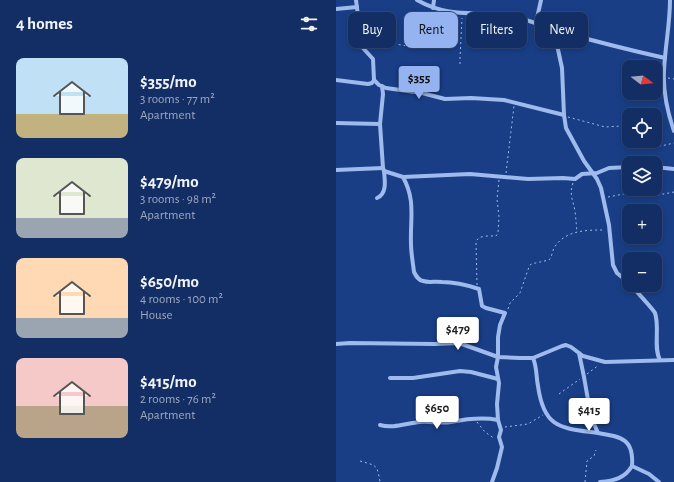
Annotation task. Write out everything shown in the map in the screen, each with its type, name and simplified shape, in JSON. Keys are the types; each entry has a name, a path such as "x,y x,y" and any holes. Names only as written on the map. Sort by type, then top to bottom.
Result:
{"street":[{"path":"356,0 362,47 374,59 374,80 382,86 397,90 422,93 445,99 504,100 564,115"},
{"path":"417,0 433,8 464,13 507,16 535,23"},
{"path":"433,8 434,0"},
{"path":"538,12 541,0"},
{"path":"670,0 664,77 668,113 674,131"},
{"path":"336,9 357,7"},
{"path":"588,39 665,58"},
{"path":"558,48 562,68 566,128 601,188 615,269 622,276"},
{"path":"336,80 368,84 372,83 374,80"},
{"path":"377,198 381,197 384,193 384,169 380,124 383,94 382,86"},
{"path":"336,123 380,124"},
{"path":"336,170 384,169 403,177 470,174 528,179 575,179 582,174 592,174 609,168 622,167"},
{"path":"662,168 674,169"},
{"path":"403,177 408,185 412,208 411,244 414,272 416,276 421,281 463,284 479,289 482,306 505,313 500,325 496,367 498,379 498,420 501,428 499,437 501,441 501,451 496,474 492,482"},
{"path":"637,292 655,312 657,321 657,352 660,360"},
{"path":"336,344 459,343 498,357 533,358 562,346 566,346 583,356 605,362 674,360"},
{"path":"579,353 591,417 598,433"},
{"path":"533,358 539,393 547,413 554,423 564,428 615,436 627,441 630,446 632,466 629,472 620,478 600,482"},
{"path":"390,378 413,378 460,372 472,372 498,379"},
{"path":"380,425 392,426 419,422 451,422 460,420 498,420"},
{"path":"632,466 650,474 659,482"}],"path":[{"path":"396,43 410,46 428,45 431,38 430,23 433,8"},
{"path":"460,64 462,36 461,22 464,13"},
{"path":"664,77 674,79"},
{"path":"505,177 514,103"},
{"path":"564,115 580,121 605,127 622,126"},
{"path":"662,146 674,143"},
{"path":"479,289 477,285 476,242 477,238 479,237 496,236 498,233 497,200 499,177"},
{"path":"575,179 571,192 577,231"},
{"path":"603,201 612,195 629,193 653,196 667,192 674,192"},
{"path":"505,313 510,303 520,293 531,264 550,260 553,250 558,243 577,231 609,230"},
{"path":"559,394 594,368 605,362"},
{"path":"501,428 528,424 547,413"},
{"path":"476,420 488,435 501,441"},
{"path":"585,482 587,461 594,456 596,450"},
{"path":"360,461 375,465 378,469 380,482"}]}
